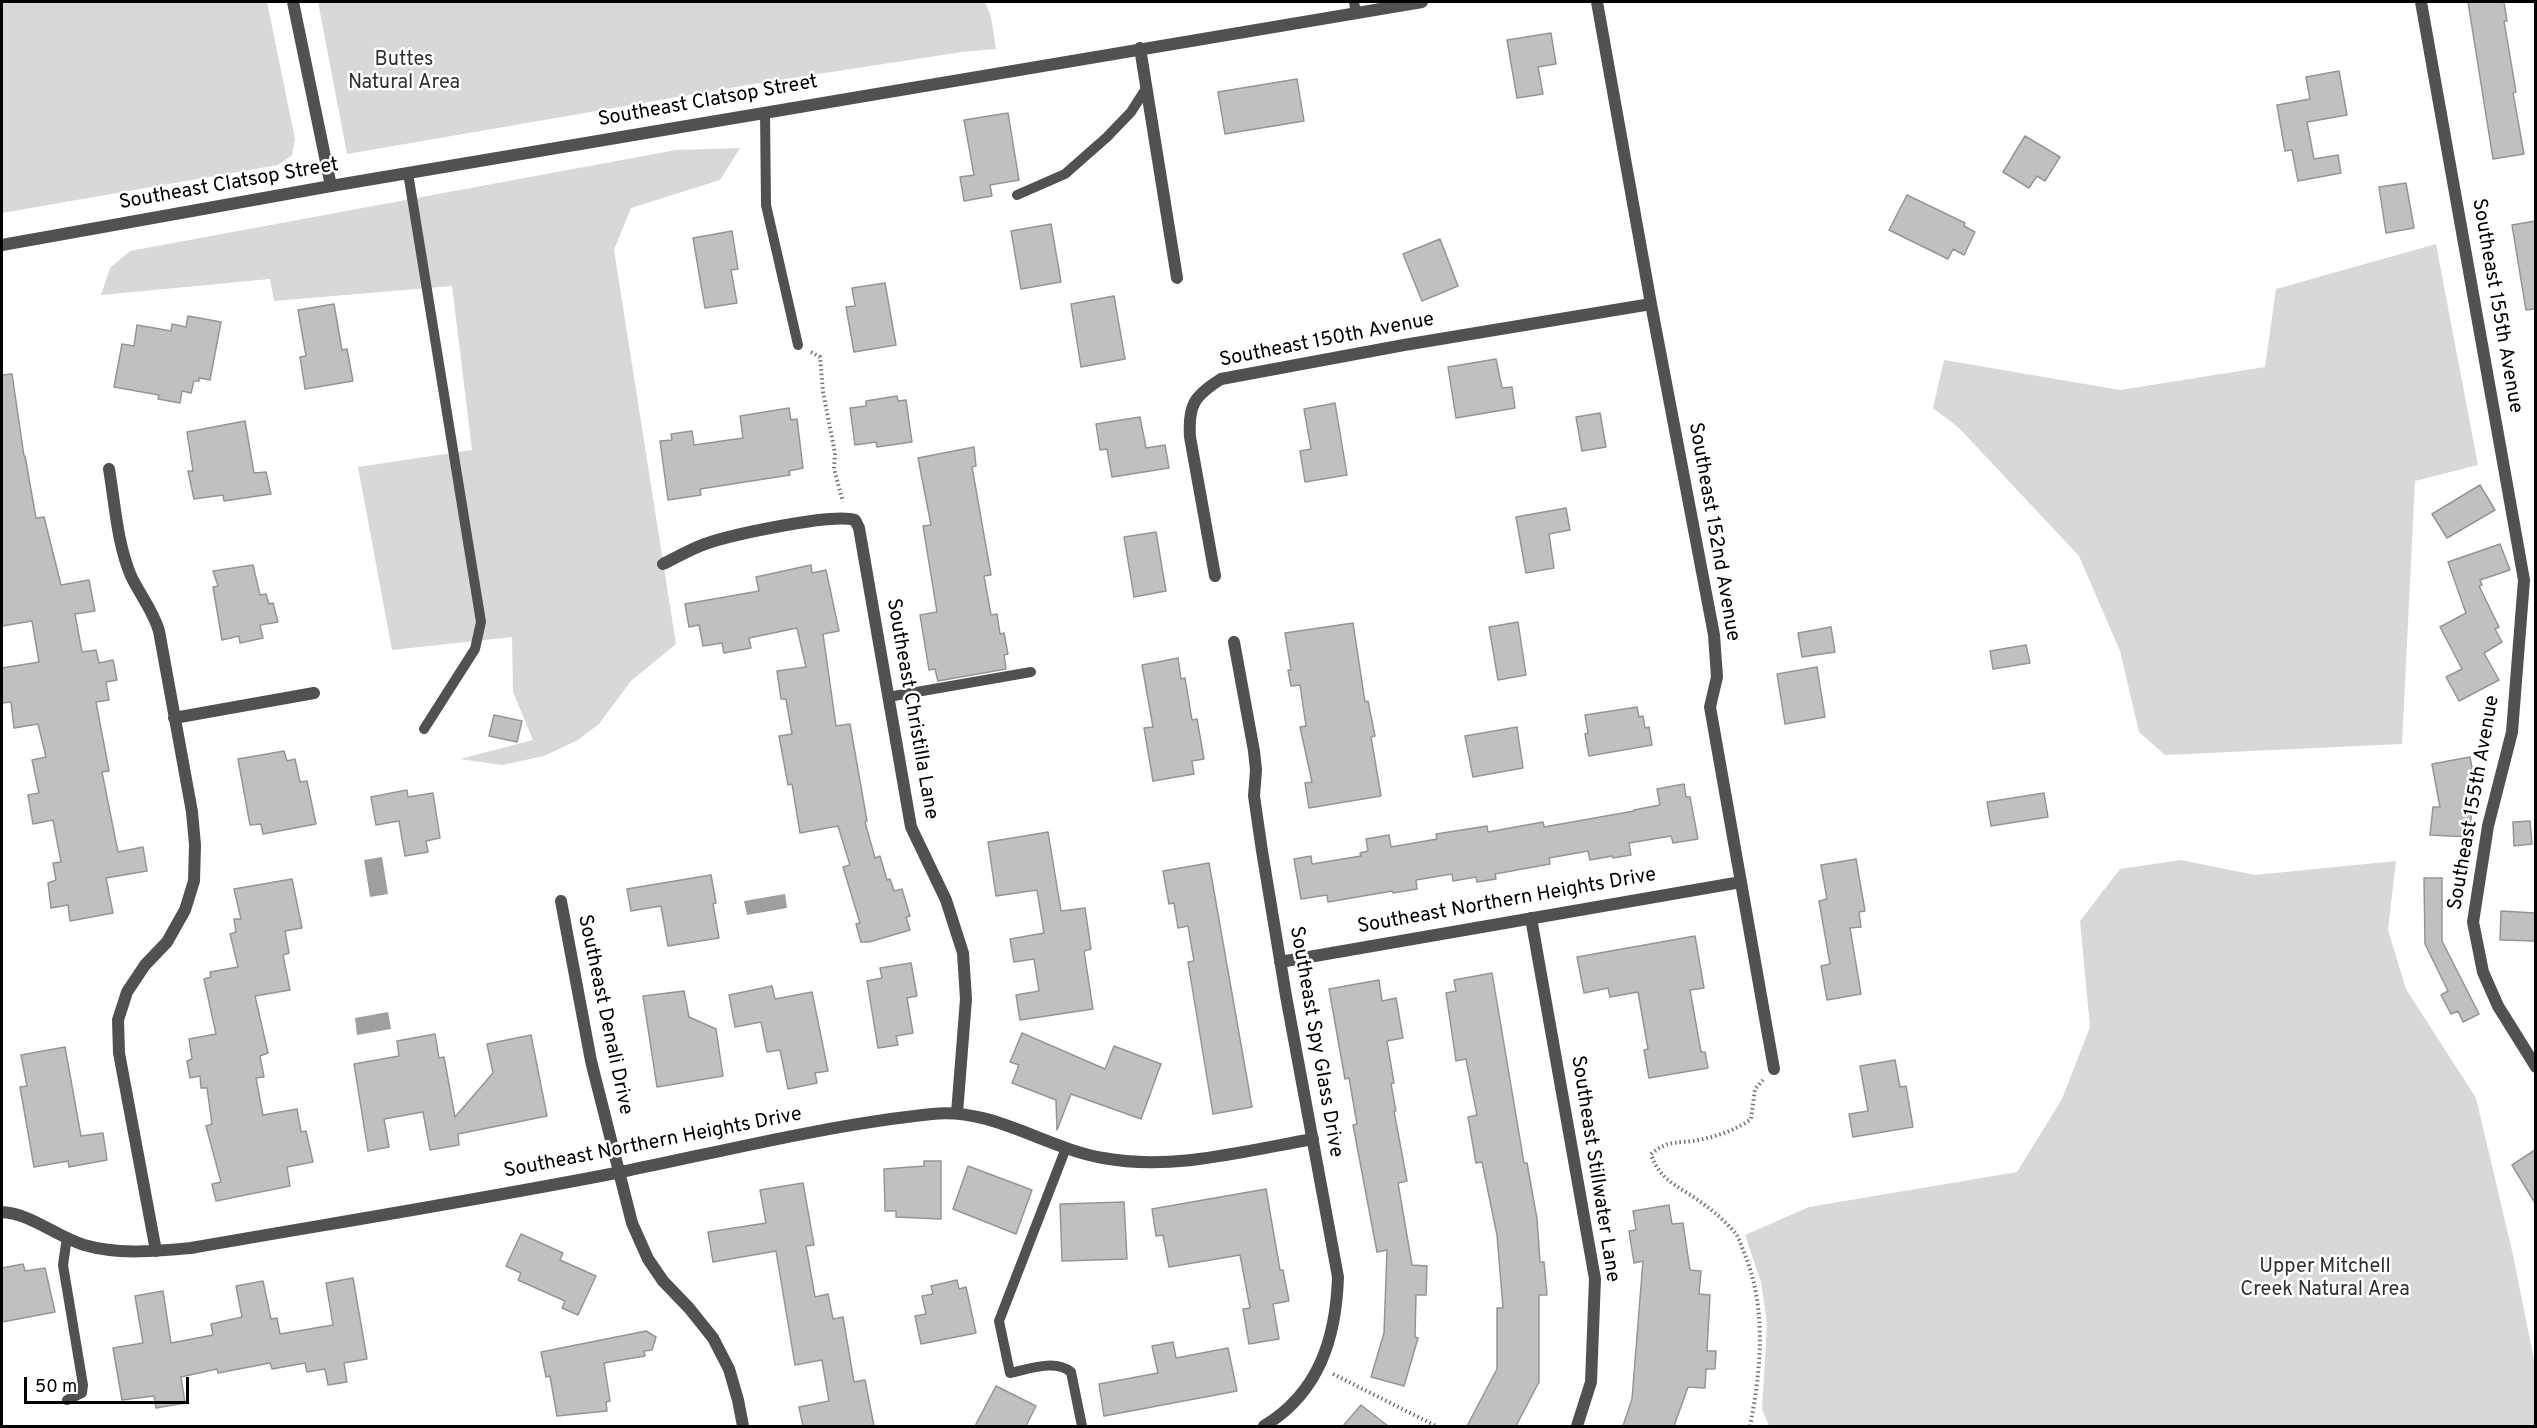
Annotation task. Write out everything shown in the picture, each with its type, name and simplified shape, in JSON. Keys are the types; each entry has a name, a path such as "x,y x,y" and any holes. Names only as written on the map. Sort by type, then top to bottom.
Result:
{"street":[{"path":"293,2 331,186"},
{"name":"Southeast Clatsop Street","path":"2,245 331,186 1140,48 1355,7 1422,2"},
{"name":"Southeast 152nd Avenue","path":"1597,2 1714,635 1717,677 1710,707 1774,1069"},
{"name":"Southeast 155th Avenue","path":"2421,2 2524,580 2512,732 2488,826 2473,922 2483,972 2498,1006 2535,1067"},
{"path":"1140,48 1177,278"},
{"name":"Southeast 150th Avenue","path":"1215,576 1190,437 1189,418 1193,404 1201,391 1221,379 1404,345 1651,304"},
{"path":"109,469 123,552 132,577 154,615 159,631 192,812 195,845 194,881 185,910 166,942 145,965 127,992 118,1020 119,1053 156,1251"},
{"path":"663,564 721,539 835,517 851,519"},
{"name":"Southeast Christilla Lane","path":"851,519 862,537 911,827 946,900 963,953 966,1010 957,1113"},
{"name":"Southeast Spy Glass Drive","path":"1234,642 1254,751 1257,823 1338,1277 1333,1331 1319,1367 1292,1404 1264,1426"},
{"path":"174,718 314,693"},
{"name":"Southeast Northern Heights Drive","path":"1280,962 1741,882"},
{"name":"Southeast Denali Drive","path":"561,901 591,1061 632,1223 648,1259 663,1281 713,1338 729,1369 743,1426"},
{"name":"Southeast Stillwater Lane","path":"1531,918 1595,1279 1591,1382 1577,1426"},
{"name":"Southeast Northern Heights Drive","path":"2,1212 41,1224 82,1244 118,1251 156,1251 191,1248 618,1172 717,1150 869,1122 934,1114 957,1113 991,1120 1066,1148 1132,1162 1165,1162 1218,1156 1313,1139"}],"lane":[{"path":"1017,195 1065,174 1131,112 1147,87"},
{"path":"765,112 766,205 798,345"},
{"path":"408,173 481,622 475,649 424,729"},
{"path":"888,697 1031,672"},
{"path":"1066,1148 999,1322 1010,1372 1052,1365 1064,1367 1071,1372 1082,1426"},
{"path":"67,1237 63,1265 83,1385 82,1393 67,1400"}],"path":[{"path":"798,345 820,357 823,392 835,453 834,469 851,519"},
{"path":"1750,1426 1756,1395 1760,1326 1754,1276 1737,1235 1706,1206 1674,1186 1656,1167 1651,1154 1663,1144 1699,1140 1739,1129 1751,1119 1755,1089 1774,1069"},
{"path":"1319,1367 1436,1426"}],"green space":[{"path":"2,2 267,2 295,139 292,155 278,165 2,213"},
{"name":"Buttes Natural Area","path":"318,2 985,2 991,17 996,49 962,52 753,84 347,154"},
{"path":"740,148 720,180 631,208 614,250 676,644 631,681 599,724 578,740 544,756 502,765 460,759 533,740 513,692 512,637 392,650 358,467 472,450 452,286 274,301 270,279 101,295 110,268 130,251 676,150"},
{"path":"2436,244 2478,465 2415,481 2402,744 2165,755 2139,732 2120,651 2079,556 1959,428 1933,408 1944,360 2120,390 2265,367 2276,289"},
{"name":"Upper Mitchell Creek Natural Area","path":"2181,860 2255,875 2396,861 2388,930 2406,989 2476,1098 2513,1255 2535,1365 2535,1426 1769,1426 1762,1409 1767,1324 1761,1282 1745,1235 1809,1207 2017,1172 2062,1099 2090,1027 2080,921 2120,869"}],"shaded area":[{"path":"382,857 388,894 370,897 364,860"},
{"path":"785,894 787,908 747,915 744,901"},
{"path":"388,1012 391,1029 357,1035 355,1018"}],"building":[{"path":"2468,2 2504,2 2507,21 2504,21 2516,92 2513,93 2524,154 2493,159"},
{"path":"1551,33 1556,64 1538,67 1543,94 1517,98 1507,40"},
{"path":"2339,71 2347,115 2307,122 2314,159 2338,155 2341,173 2298,181 2292,150 2285,151 2277,105 2310,99 2306,77"},
{"path":"1297,79 1304,121 1225,134 1218,92"},
{"path":"1008,113 1019,180 990,185 992,196 964,201 960,177 974,175 964,120"},
{"path":"2025,136 2060,157 2045,181 2037,176 2029,188 2003,172"},
{"path":"2406,183 2414,228 2386,233 2379,187"},
{"path":"1907,195 1965,223 1964,226 1975,232 1964,255 1953,249 1948,259 1889,230"},
{"path":"2535,221 2535,309 2526,310 2512,225"},
{"path":"1051,224 1061,282 1021,289 1011,231"},
{"path":"732,231 738,269 731,270 737,303 705,308 693,238"},
{"path":"1440,239 1458,286 1422,301 1403,254"},
{"path":"885,283 896,345 854,352 846,307 855,306 852,288"},
{"path":"1114,296 1125,359 1081,367 1071,304"},
{"path":"334,304 342,350 347,349 353,381 305,389 300,357 306,356 298,310"},
{"path":"188,316 221,322 210,380 199,378 199,381 194,381 191,393 182,391 180,403 158,399 159,395 114,387 122,344 134,346 137,325 171,331 172,324 186,327"},
{"path":"1496,359 1502,388 1512,387 1515,408 1456,418 1448,367"},
{"path":"12,374 36,518 44,517 61,585 89,580 95,611 75,614 82,652 96,650 99,663 113,660 117,680 106,682 109,700 96,702 109,771 102,772 118,852 143,847 147,871 106,878 113,913 70,921 68,905 51,908 48,883 56,880 53,863 61,862 53,820 33,824 28,795 39,793 32,760 46,757 38,724 14,728 11,702 2,703 2,668 39,662 32,621 2,626 2,375"},
{"path":"897,396 898,401 906,400 912,442 877,447 876,442 855,445 850,408 866,406 866,401"},
{"path":"1335,403 1347,475 1305,482 1300,451 1311,449 1304,409"},
{"path":"789,408 791,420 797,419 803,468 789,471 790,475 700,489 701,495 668,500 660,441 672,440 671,434 692,431 694,445 743,438 740,416"},
{"path":"1600,413 1606,447 1582,451 1576,417"},
{"path":"1140,417 1146,448 1165,445 1169,468 1112,477 1107,449 1100,450 1096,424"},
{"path":"245,421 254,473 266,472 271,494 224,501 223,495 194,499 188,471 193,471 187,432"},
{"path":"974,447 976,466 972,467 991,575 984,576 991,615 997,614 1000,634 1004,633 1008,654 1004,655 1006,669 938,681 935,669 929,670 920,615 937,612 923,526 931,525 918,458"},
{"path":"2480,485 2495,510 2447,538 2432,514"},
{"path":"1566,508 1570,530 1549,534 1554,568 1526,573 1516,517"},
{"path":"1156,532 1166,591 1134,597 1124,537"},
{"path":"2500,544 2510,570 2480,580 2482,585 2479,586 2499,627 2495,629 2502,642 2484,653 2499,680 2459,701 2446,677 2462,669 2440,627 2466,613 2448,562"},
{"path":"253,565 260,595 266,594 269,604 273,603 278,622 260,625 263,638 240,643 239,636 222,640 213,587 218,586 213,571"},
{"path":"811,565 812,573 826,570 839,631 823,634 836,726 850,724 867,821 865,822 875,858 880,856 887,880 890,879 894,891 902,889 910,916 906,917 910,930 869,942 861,942 856,924 860,923 843,867 850,865 838,826 800,833 792,784 788,785 779,736 792,734 786,699 781,699 777,671 806,667 797,628 749,638 751,648 724,653 722,643 703,646 699,625 689,627 685,604 759,591 756,577"},
{"path":"1518,622 1526,675 1498,680 1489,627"},
{"path":"1353,623 1365,702 1368,701 1375,736 1371,737 1381,796 1309,808 1305,783 1312,782 1300,727 1306,726 1300,685 1291,686 1285,633"},
{"path":"1831,627 1835,652 1802,657 1798,633"},
{"path":"2026,645 2030,663 1993,669 1990,651"},
{"path":"1178,658 1181,679 1185,678 1192,720 1197,719 1204,759 1192,761 1194,774 1153,781 1144,728 1153,727 1142,665"},
{"path":"1817,667 1825,717 1785,724 1777,674"},
{"path":"1637,707 1639,717 1643,716 1645,728 1649,727 1652,745 1589,756 1585,734 1588,733 1585,715"},
{"path":"494,715 522,721 517,742 489,736"},
{"path":"1517,727 1523,768 1473,777 1465,736"},
{"path":"284,751 287,761 295,759 300,782 307,781 316,824 263,834 261,824 250,825 238,759"},
{"path":"2470,757 2475,784 2473,784 2470,837 2430,835 2433,807 2440,807 2432,764"},
{"path":"1684,784 1686,797 1690,797 1698,839 1673,843 1671,836 1629,843 1631,855 1613,858 1612,856 1590,860 1588,851 1549,858 1550,864 1495,874 1496,879 1477,882 1476,877 1453,881 1452,874 1416,880 1417,889 1393,893 1392,891 1328,902 1327,895 1301,899 1294,859 1311,856 1312,864 1361,856 1360,853 1368,851 1366,839 1389,835 1391,847 1437,839 1436,834 1487,826 1488,832 1543,822 1544,827 1634,811 1660,805 1657,789"},
{"path":"407,790 408,797 433,793 440,838 426,841 428,852 405,856 399,821 376,825 371,797"},
{"path":"2044,793 2048,817 1991,826 1987,802"},
{"path":"2530,821 2532,844 2514,846 2513,822"},
{"path":"1048,832 1061,911 1085,908 1091,949 1084,951 1093,1009 1020,1020 1016,995 1039,991 1034,959 1014,962 1010,939 1044,933 1037,890 996,896 988,842"},
{"path":"1856,859 1865,911 1859,912 1861,927 1850,928 1861,994 1827,1000 1821,966 1830,964 1819,901 1827,899 1821,865"},
{"path":"1209,863 1252,1107 1213,1114 1188,962 1194,961 1188,926 1178,928 1174,903 1169,904 1163,871"},
{"path":"711,875 719,938 668,946 661,906 631,911 627,889"},
{"path":"2424,878 2442,878 2442,941 2479,1014 2463,1022 2458,1011 2451,1014 2441,995 2448,991 2425,944"},
{"path":"292,879 302,928 285,931 289,953 283,955 290,990 255,996 268,1053 260,1056 264,1077 256,1078 263,1115 297,1109 301,1132 306,1131 313,1162 287,1167 290,1186 216,1201 212,1184 221,1182 206,1126 212,1124 207,1088 201,1088 200,1076 190,1078 187,1061 192,1059 189,1039 216,1034 204,979 211,977 210,972 238,967 230,934 236,932 234,919 241,919 234,889"},
{"path":"2501,911 2535,913 2535,941 2500,940"},
{"path":"1695,936 1704,988 1690,990 1701,1052 1705,1052 1708,1068 1649,1078 1644,1050 1648,1049 1638,992 1610,997 1608,988 1584,993 1577,957"},
{"path":"911,963 917,996 907,998 913,1033 896,1036 898,1045 878,1048 867,981 882,978 880,968"},
{"path":"1492,973 1524,1163 1527,1163 1537,1219 1540,1262 1544,1262 1547,1295 1539,1295 1539,1382 1516,1426 1467,1426 1497,1369 1497,1308 1503,1308 1497,1235 1482,1162 1476,1163 1468,1117 1477,1115 1466,1059 1456,1061 1446,993 1456,991 1454,980"},
{"path":"1379,980 1382,1001 1396,998 1403,1038 1387,1041 1394,1083 1391,1084 1396,1111 1394,1111 1407,1181 1398,1183 1412,1265 1427,1266 1426,1295 1416,1295 1415,1337 1418,1338 1404,1386 1371,1377 1384,1333 1387,1250 1377,1252 1353,1125 1357,1124 1349,1078 1345,1079 1329,989"},
{"path":"772,986 775,999 812,992 828,1071 815,1073 817,1083 788,1089 780,1050 767,1052 761,1022 735,1027 729,995"},
{"path":"684,991 689,1017 716,1029 723,1076 657,1087 643,996"},
{"path":"1022,1033 1105,1069 1114,1046 1161,1064 1141,1119 1071,1094 1057,1130 1056,1100 1012,1083 1019,1065 1010,1062"},
{"path":"435,1034 439,1058 444,1057 455,1117 493,1073 487,1044 531,1035 547,1116 458,1134 459,1145 430,1150 423,1112 384,1119 389,1147 368,1151 354,1064 399,1056 397,1041"},
{"path":"65,1047 81,1136 103,1133 107,1160 69,1167 68,1161 34,1167 20,1087 27,1086 21,1055"},
{"path":"1895,1060 1900,1087 1906,1086 1913,1127 1853,1137 1849,1114 1868,1111 1860,1066"},
{"path":"2535,1150 2535,1203 2512,1165"},
{"path":"924,1161 941,1161 941,1219 896,1217 896,1211 885,1211 884,1169 924,1166"},
{"path":"968,1166 1032,1190 1016,1234 953,1209"},
{"path":"803,1183 814,1245 806,1246 815,1297 828,1294 833,1319 843,1317 854,1382 865,1380 874,1426 803,1426 799,1407 829,1401 822,1360 795,1365 776,1251 713,1262 708,1232 766,1223 760,1190"},
{"path":"1266,1189 1280,1270 1283,1270 1289,1301 1273,1304 1279,1339 1249,1344 1243,1309 1250,1308 1240,1255 1169,1267 1163,1235 1156,1236 1152,1209"},
{"path":"1124,1202 1127,1259 1062,1261 1060,1204"},
{"path":"1669,1205 1672,1224 1683,1223 1690,1270 1701,1271 1699,1294 1710,1295 1707,1351 1716,1351 1715,1369 1706,1369 1705,1388 1688,1387 1674,1426 1623,1426 1632,1399 1643,1261 1634,1263 1629,1231 1636,1230 1633,1211"},
{"path":"521,1234 563,1253 560,1260 596,1276 578,1315 562,1308 565,1301 518,1280 521,1273 506,1266"},
{"path":"23,1264 25,1271 45,1268 55,1312 2,1322 2,1268"},
{"path":"353,1278 367,1359 344,1363 347,1382 328,1385 325,1369 307,1372 305,1363 272,1369 270,1363 218,1373 217,1369 181,1377 185,1403 156,1408 154,1396 122,1400 113,1348 143,1343 135,1296 163,1291 171,1343 213,1335 211,1324 242,1317 236,1286 263,1281 271,1319 277,1318 280,1334 333,1325 326,1283"},
{"path":"957,1280 959,1289 966,1287 976,1333 921,1344 915,1316 926,1314 922,1296 933,1294 931,1286"},
{"path":"646,1331 656,1337 652,1350 644,1351 645,1356 604,1363 610,1401 606,1402 607,1411 557,1416 550,1376 546,1377 541,1352"},
{"path":"1173,1342 1176,1358 1228,1348 1237,1391 1104,1416 1099,1384 1158,1373 1152,1346"},
{"path":"996,1386 1036,1406 1026,1426 975,1426"},
{"path":"1361,1405 1388,1426 1343,1426"}]}
